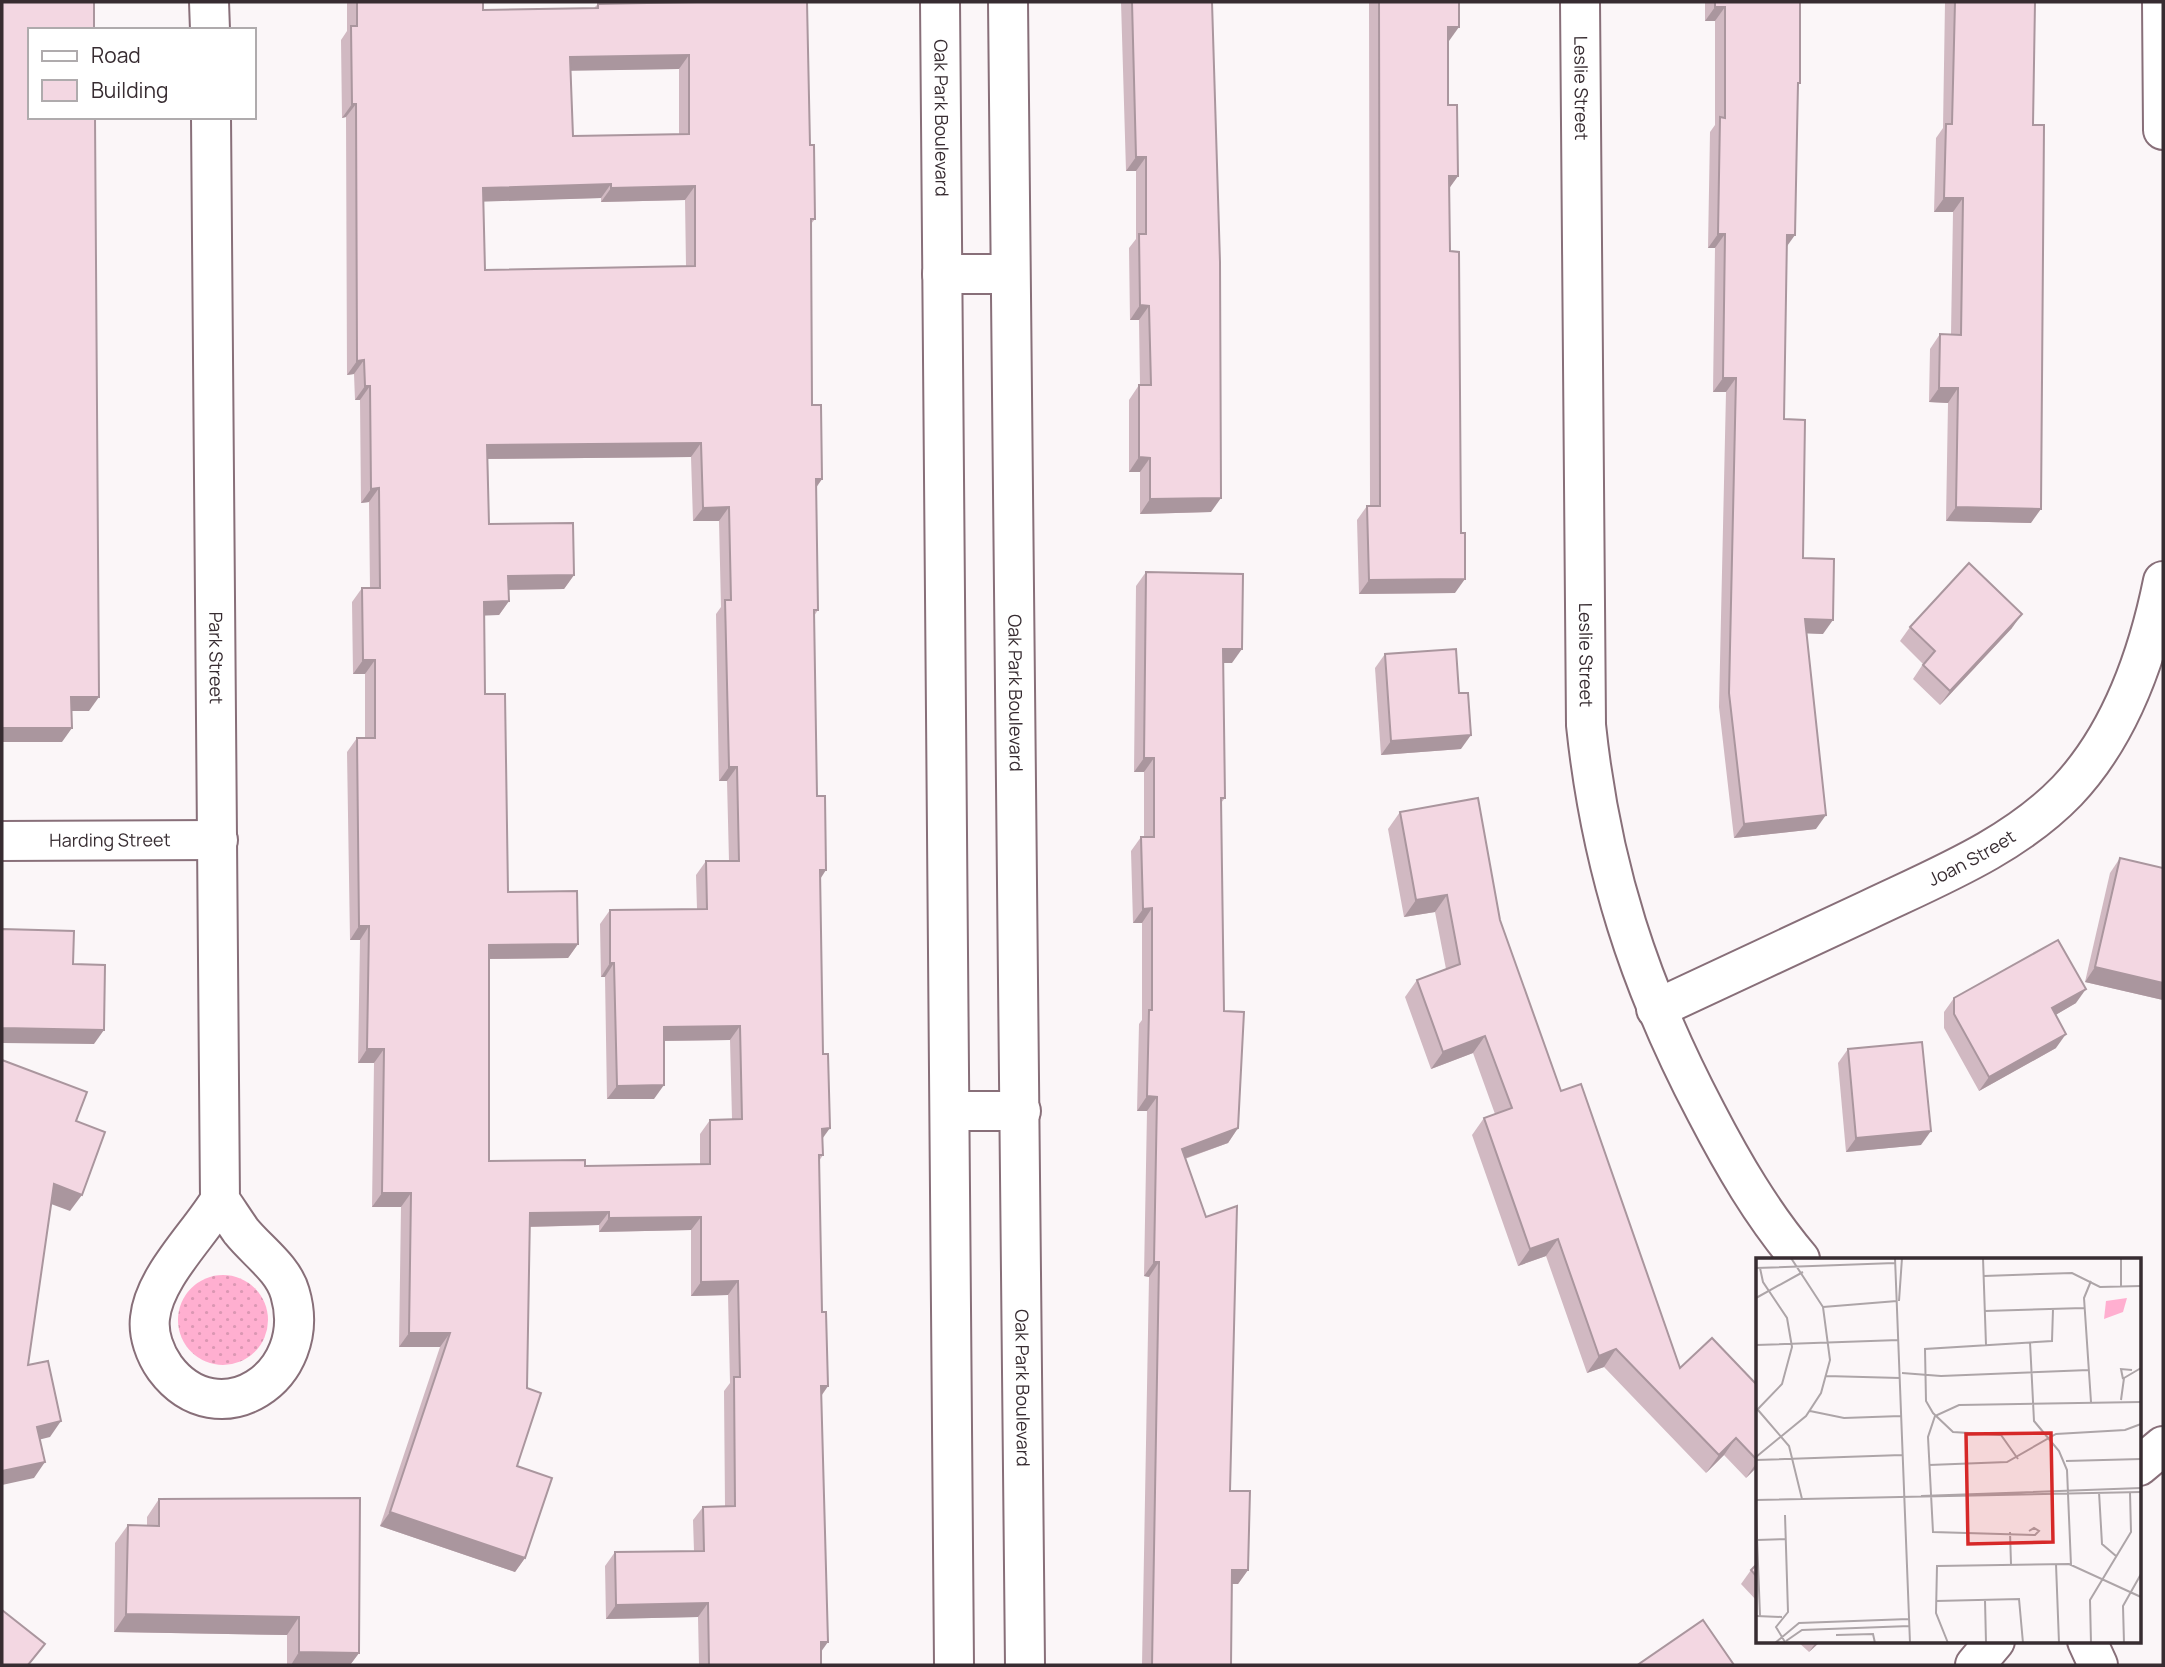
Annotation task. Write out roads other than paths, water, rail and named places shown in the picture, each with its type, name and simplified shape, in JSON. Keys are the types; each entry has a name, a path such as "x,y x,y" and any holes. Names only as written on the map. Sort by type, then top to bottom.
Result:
{"street":[{"path":"209,2 210,28"},
{"name":"Oak Park Boulevard","path":"940,2 954,1665"},
{"name":"Oak Park Boulevard","path":"1008,2 1025,1665"},
{"name":"Leslie Street","path":"1580,2 1586,725 1593,787 1609,870 1626,931 1656,1009 1733,1164 1799,1258"},
{"path":"2162,2 2163,130"},
{"name":"Park Street","path":"211,119 220,1200"},
{"path":"942,274 1010,274"},
{"name":"Joan Street","path":"1656,1009 1967,863 2033,821 2068,790 2108,732 2134,685 2154,623 2163,581"},
{"name":"Harding Street","path":"2,841 218,839"},
{"path":"951,1111 1021,1111"},
{"path":"220,1200 241,1230 282,1275 290,1292 295,1334 279,1371 244,1394 225,1398 206,1396 186,1388 170,1374 155,1349 150,1319 154,1298 165,1278 220,1200"},
{"path":"2140,1465 2163,1446"},
{"path":"1975,1665 1994,1642"},
{"path":"2087,1642 2098,1665"}]}
